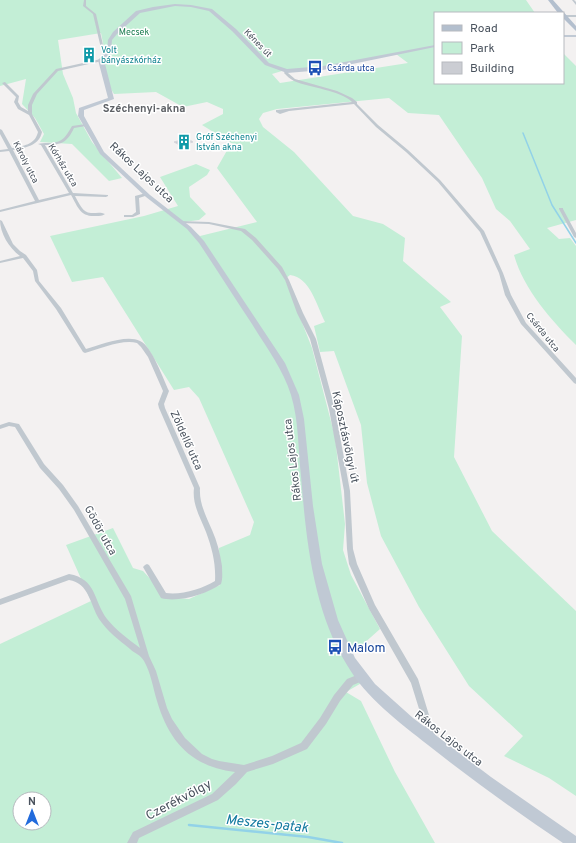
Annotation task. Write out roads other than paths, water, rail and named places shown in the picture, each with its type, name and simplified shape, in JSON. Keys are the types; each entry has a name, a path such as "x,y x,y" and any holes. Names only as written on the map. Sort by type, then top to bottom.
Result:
{"main road":[{"path":"550,0 560,12"},
{"path":"564,16 576,29"}],"street":[{"path":"0,151 33,144 63,141 69,137 73,128 85,125 81,116 81,110 111,99 94,14 84,6 85,0"},
{"path":"573,0 576,4"},
{"name":"Kénes út","path":"103,58 109,51 110,40 123,25 138,12 159,6 185,5 210,10 239,35 267,64 287,71 323,68 434,46"},
{"path":"564,15 576,16"},
{"path":"564,36 576,36"},
{"path":"33,144 40,137 40,132 30,114 30,105 35,94 54,72 103,58"},
{"name":"Csárda utca","path":"287,71 286,72 294,80 336,92 351,99 377,126 429,171 474,221 486,239 501,273 508,295 524,324 576,382"},
{"path":"4,84 18,97 16,102 19,108 30,114"},
{"path":"288,110 356,103"},
{"name":"Rákos Lajos utca","path":"85,125 102,153 146,194 202,242 270,344 288,378 295,395 300,419 318,568 329,612 343,648 362,677 389,705 472,773 575,843"},
{"name":"Károly utca","path":"0,130 38,202"},
{"name":"Kórház utca","path":"42,144 71,194 86,214 103,214"},
{"path":"0,211 71,194 106,196"},
{"path":"126,216 133,216 138,213 137,197 146,194"},
{"path":"561,209 576,237"},
{"path":"0,220 7,239 17,251 24,256"},
{"name":"Káposztásvölgyi út","path":"180,222 209,223 243,230 254,239 280,268 287,280 300,313 313,339 332,409 347,491 350,549 353,564 372,607 415,682 433,741"},
{"path":"0,262 24,256"},
{"name":"Zöldellő utca","path":"24,256 35,271 37,281 58,308 85,351 129,340 139,342 145,347 166,391 161,404 162,408 197,488 197,500 216,553 219,569 218,582 179,597 164,596 147,567"},
{"name":"Gödör utca","path":"0,427 9,424 16,425 42,466 61,487 76,508 128,598 166,716 176,733 192,750 205,760 217,765 244,769"},
{"path":"0,602 69,577 80,579 90,589 99,613 106,622 136,650 146,656"},
{"name":"Czerékvölgy","path":"132,843 136,835 214,797 233,781 244,769 273,760 304,746 323,721 337,698 350,682 362,677"}],"waterway":[{"path":"523,133 552,205 576,243"},
{"name":"Meszes-patak","path":"189,825 308,837 342,843"}],"place":[{"name":"Volt bányászkórház","path":"89,55"},
{"name":"Csárda utca","path":"315,68"},
{"name":"Gróf Széchenyi István akna","path":"184,142"},
{"name":"Malom","path":"335,647"}],"district":[{"name":"Széchenyi-akna","path":"144,108"}],"park label":[{"name":"Mecsek","path":"134,32"}]}
